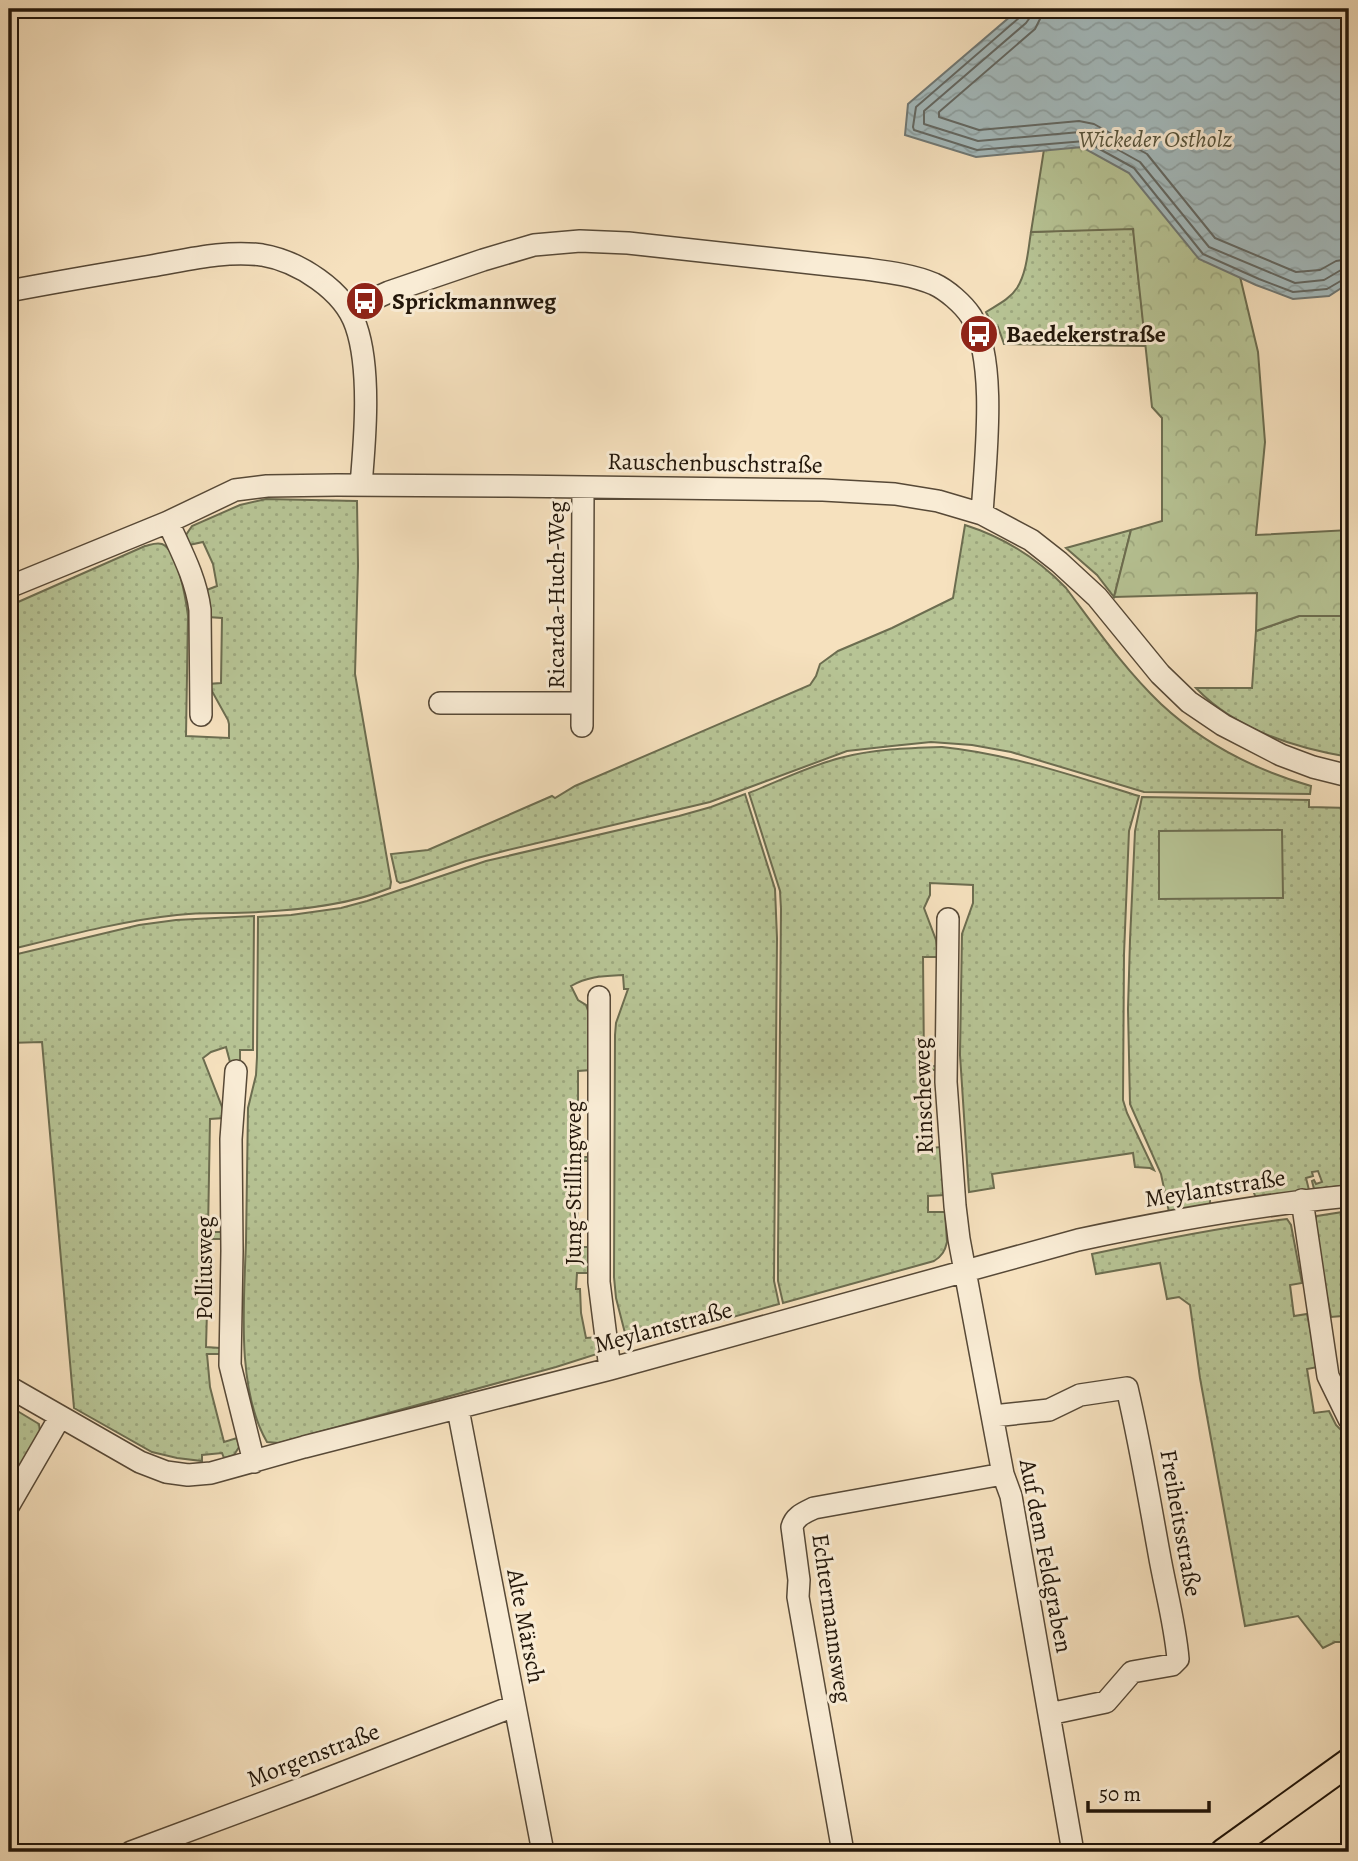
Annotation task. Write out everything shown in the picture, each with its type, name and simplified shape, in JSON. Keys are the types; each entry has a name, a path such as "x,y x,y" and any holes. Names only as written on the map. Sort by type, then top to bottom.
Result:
{"main road":[{"path":"1224,1852 1349,1762"}],"street":[{"path":"349,310 389,292 483,260 534,245 580,241 677,248 900,274 934,285 955,299 969,314 979,334 986,369 987,421 982,514"},
{"path":"9,291 202,257 239,254 285,261 309,273 349,310 356,326 364,370 361,485"},
{"name":"Rauschenbuschstraße","path":"9,587 168,522 235,490 289,485 784,489 880,493 938,501 982,514 1031,540 1059,562 1097,597 1160,674 1189,702 1223,725 1281,755 1348,776"},
{"name":"Ricarda-Huch-Weg","path":"582,726 583,488"},
{"path":"168,522 194,578 198,593 201,716"},
{"name":"Ricarda-Huch-Weg","path":"440,703 582,703"},
{"name":"Rinscheweg","path":"948,919 946,1082 955,1206 965,1270"},
{"name":"Jung-Stillingweg","path":"599,997 599,1282 610,1369"},
{"name":"Polliusweg","path":"236,1071 230,1139 230,1365 254,1462"},
{"name":"Meylantstraße","path":"9,1387 140,1462 166,1472 211,1474 304,1447 610,1369 1078,1240 1155,1223 1302,1200 1349,1196"},
{"path":"1302,1200 1328,1376 1349,1419"},
{"name":"Auf dem Feldgraben","path":"965,1270 1003,1474 1011,1496 1073,1852"},
{"name":"Freiheitsstraße","path":"993,1416 1049,1410 1080,1395 1128,1388 1177,1639 1178,1659 1172,1665 1132,1672 1106,1702 1049,1714"},
{"name":"Alte Märsch","path":"458,1409 544,1852"},
{"path":"9,1505 60,1416"},
{"name":"Echtermannsweg","path":"843,1852 797,1597 799,1580 792,1527 794,1521 815,1508 1003,1474"},
{"name":"Morgenstraße","path":"131,1852 514,1706"}],"green space":[{"name":"Wickeder Ostholz","path":"1349,9 1237,264 1258,352 1265,442 1256,535 1349,530 1349,616 1299,616 1256,631 1257,593 1114,597 1131,530 1162,521 1162,418 1152,407 1133,229 1031,232 1045,143"},
{"path":"1133,228 1146,346 1004,344 998,327 994,328 986,312 1007,299 1017,288 1025,268 1031,232"},
{"path":"266,499 357,501 355,674 390,888 342,903 308,908 187,914 135,921 9,950 9,606 145,546 162,544 168,548 177,565 188,616 186,736 229,738 228,720 208,684 221,683 222,618 208,617 204,591 217,586 213,564 203,542 189,545 186,535 192,526 240,505"},
{"path":"965,525 1032,558 1055,577 1135,677 1177,718 1250,764 1311,786 1310,794 1144,792 1011,752 972,745 931,742 847,751 710,802 504,851 408,881 397,881 391,854 428,850 552,796 555,798 575,786 810,685 820,664 838,651 953,598"},
{"path":"1131,530 1114,597 1097,575 1066,548"},
{"path":"1299,616 1349,616 1349,757 1307,748 1266,734 1229,715 1196,688 1252,688 1256,631"},
{"path":"942,747 1017,760 1139,796 1129,831 1124,954 1123,1100 1154,1170 1135,1167 1133,1153 992,1174 994,1188 969,1192 960,1055 962,934 973,903 973,885 930,883 930,895 924,908 936,940 938,957 923,957 924,1066 938,1066 937,1070 925,1070 924,1081 928,1148 942,1147 945,1195 928,1196 928,1212 945,1212 945,1248 934,1261 783,1303 778,1281 780,891 749,793 817,765 852,755"},
{"path":"745,794 775,889 777,938 774,1281 779,1304 651,1340 634,1343 626,1337 616,1298 614,1277 615,1035 616,1023 628,989 624,989 623,975 590,978 571,986 578,1000 586,1005 591,1019 591,1070 578,1071 578,1157 591,1157 591,1161 577,1161 578,1247 591,1247 591,1273 577,1273 576,1289 580,1289 586,1338 599,1337 597,1354 279,1443 267,1442 250,1397 244,1345 248,1108 256,1075 257,1057 258,917 341,908 486,861 679,816"},
{"path":"1142,797 1309,800 1309,807 1349,808 1349,1185 1314,1189 1312,1181 1316,1184 1322,1182 1318,1171 1312,1172 1313,1176 1306,1178 1309,1190 1256,1198 1252,1188 1210,1192 1210,1206 1169,1212 1161,1174 1130,1104 1130,940 1135,831"},
{"path":"1282,830 1283,898 1159,899 1159,831"},
{"path":"254,916 253,1050 240,1050 240,1063 230,1062 226,1047 203,1058 224,1112 224,1118 210,1119 208,1232 222,1232 222,1239 209,1239 206,1347 220,1348 221,1354 207,1354 210,1387 224,1442 237,1438 239,1447 234,1455 224,1458 222,1453 202,1455 202,1461 152,1452 74,1408 42,1042 9,1043 9,956 139,925"},
{"path":"1349,1211 1349,1304 1341,1305 1342,1316 1331,1317 1315,1219 1317,1216"},
{"path":"1287,1219 1291,1225 1302,1283 1290,1285 1294,1316 1307,1314 1318,1367 1307,1369 1314,1413 1329,1411 1336,1425 1349,1438 1349,1642 1335,1642 1323,1648 1298,1616 1245,1626 1200,1378 1190,1305 1179,1297 1167,1299 1160,1263 1096,1274 1092,1254 1189,1234"},
{"path":"9,1406 39,1424 40,1432 9,1490"}],"water":[{"path":"1019,9 1349,9 1349,283 1329,296 1293,299 1199,259 1129,173 1082,147 976,157 905,135 908,104"}],"place":[{"name":"Sprickmannweg","path":"365,301"},
{"name":"Baedekerstraße","path":"979,334"}]}
